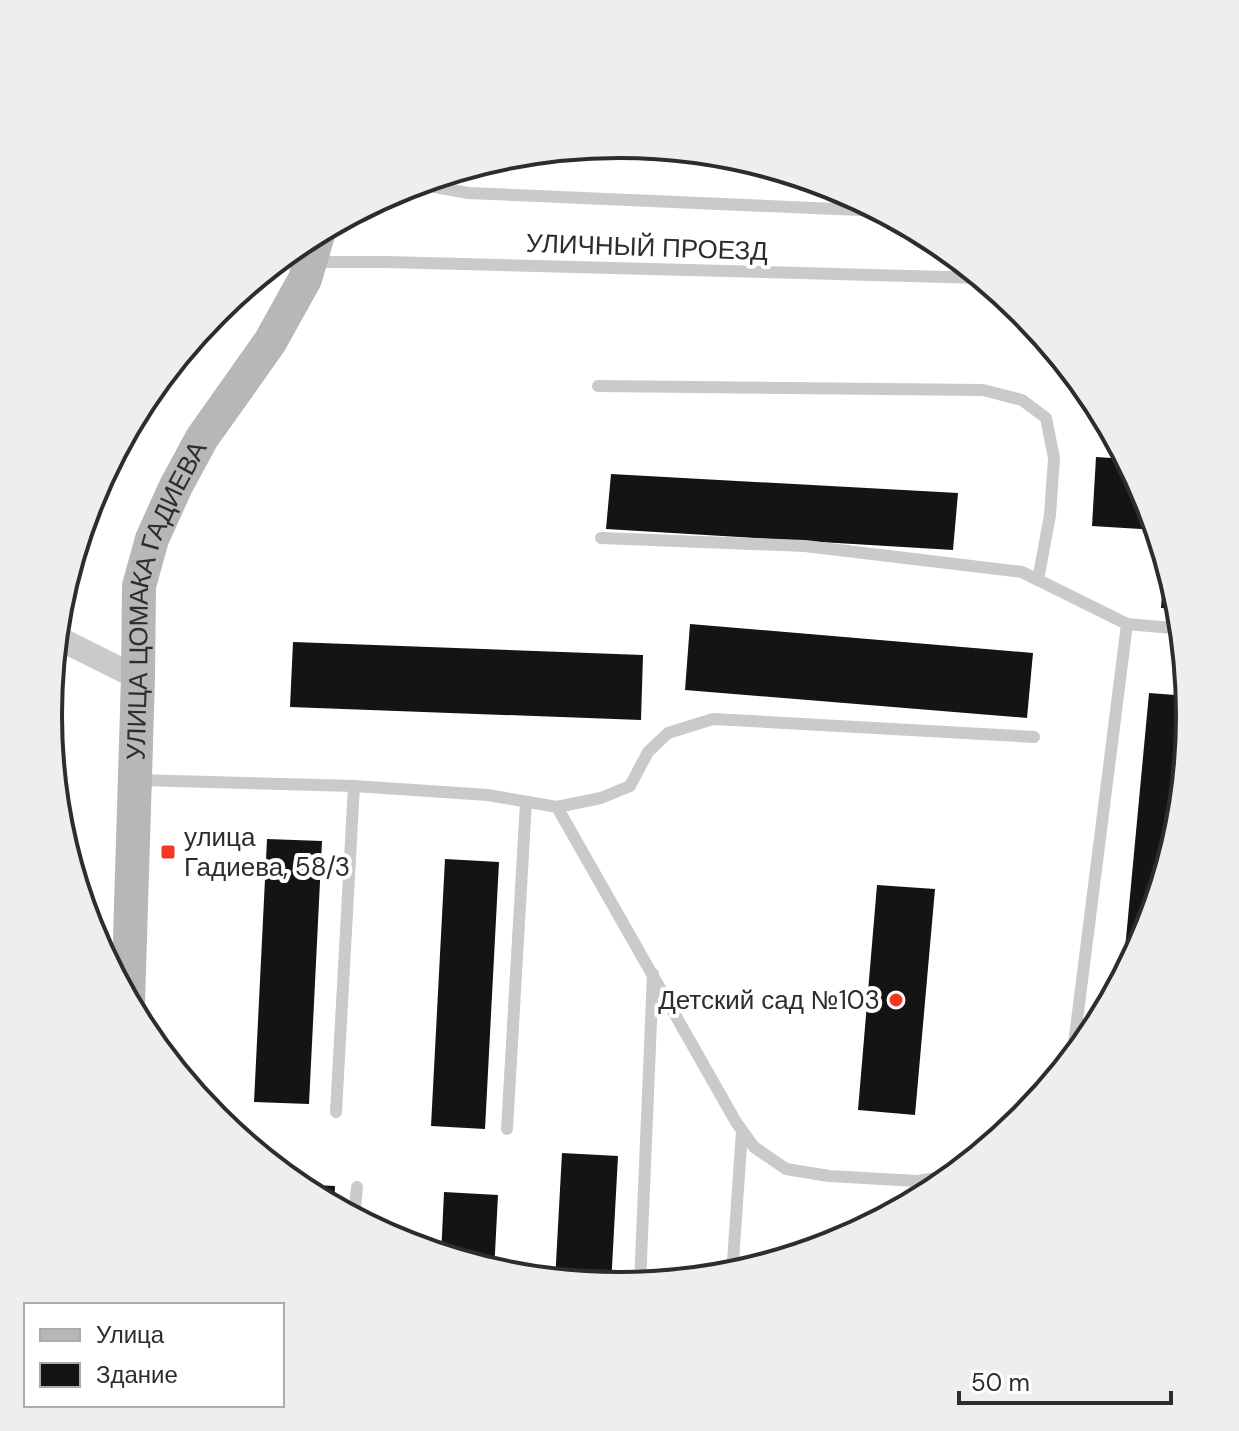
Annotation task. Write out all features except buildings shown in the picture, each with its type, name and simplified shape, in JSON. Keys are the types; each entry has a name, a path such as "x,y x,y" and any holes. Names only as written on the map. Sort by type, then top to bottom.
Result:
{"main road":[{"name":"УЛИЦА ЦОМАКА ГАДИЕВА","path":"129,979 139,586 152,539 176,486 202,438 270,342 305,279 314,250"}],"street":[{"path":"67,643 138,678"}],"lane":[{"path":"440,188 468,193 855,210"},
{"name":"УЛИЧНЫЙ ПРОЕЗД","path":"319,247 387,262 964,278"},
{"path":"598,386 983,390 1022,400 1046,418 1054,458 1050,515 1038,580"},
{"path":"601,538 805,546 1022,572 1127,624 1169,628"},
{"path":"1075,1036 1127,624"},
{"path":"135,780 354,786 488,795 557,807 601,798 630,786 648,752 668,733 713,719 1034,737"},
{"path":"336,1112 354,786"},
{"path":"507,1129 526,802"},
{"path":"557,807 754,1147 786,1169 829,1176 929,1179"},
{"path":"641,1272 653,974"},
{"path":"733,1261 742,1131"},
{"path":"355,1206 357,1187"}],"place":[{"name":"улица Гадиева, 58/3","path":"168,852"},
{"name":"Детский сад №103","path":"896,1000"}]}
